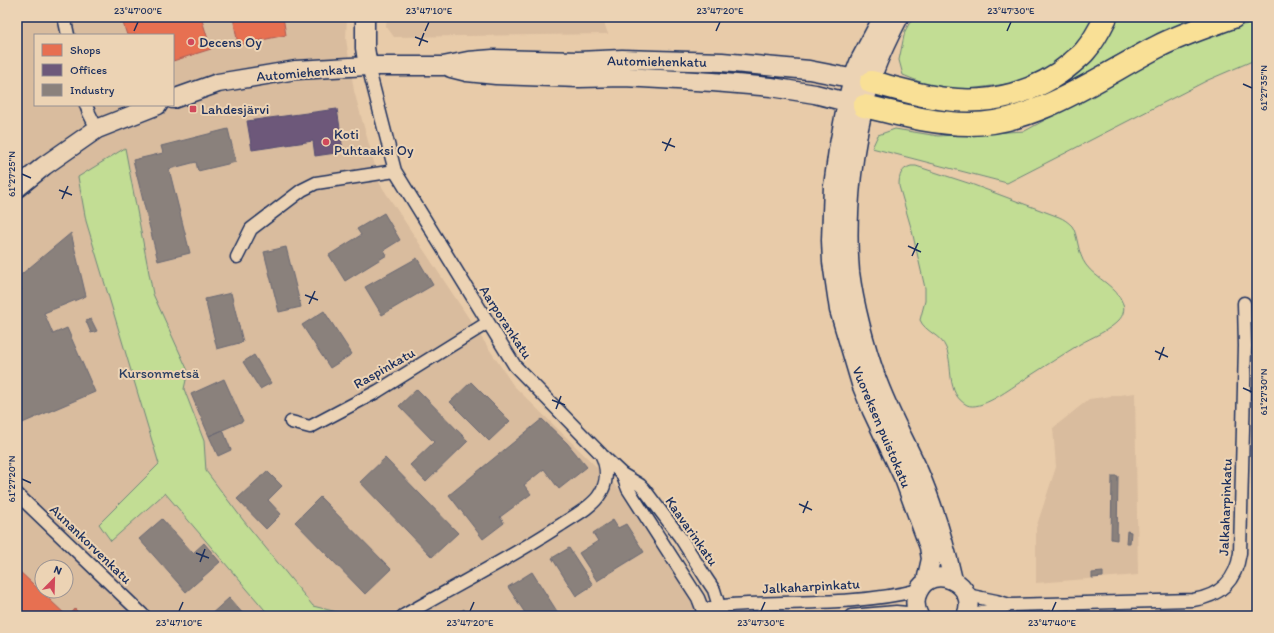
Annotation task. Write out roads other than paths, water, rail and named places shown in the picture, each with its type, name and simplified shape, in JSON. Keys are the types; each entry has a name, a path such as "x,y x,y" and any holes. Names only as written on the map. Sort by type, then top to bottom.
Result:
{"highway":[{"path":"862,80 945,99 980,101 995,99 1040,84 1063,71 1084,52 1098,32 1106,17"},
{"path":"856,104 948,123 970,124 1007,120 1028,114 1050,105 1177,38 1197,29 1234,17"}],"main road":[{"path":"366,17 365,48 368,66"},
{"name":"Vuoreksen puistokatu","path":"862,80 860,60 883,17"},
{"name":"Vuoreksen puistokatu","path":"899,17 862,80 856,104 838,150 833,186 831,240 836,290 848,342 861,384 904,479 929,547 931,559 922,586 915,599 915,606 918,615"},
{"name":"Automiehenkatu","path":"174,100 218,83 296,70 368,66 443,66 468,61 493,59 672,60 722,62 808,70 862,80"},
{"name":"Automiehenkatu","path":"443,66 467,72 496,75 579,78 624,77 771,87 815,94 856,104"},
{"name":"Vuoreksen puistokatu","path":"856,104 855,154 849,240 852,288 876,376 886,403 922,480 953,580"},
{"path":"17,188 44,166 96,129 155,106"},
{"path":"922,586 936,578 944,577 961,585 970,604 967,615"}],"street":[{"path":"64,17 68,34"},
{"name":"Aarporankatu","path":"368,66 395,171 515,366 601,454"},
{"path":"86,106 96,129"},
{"path":"237,257 251,229 302,190 316,182 395,171"},
{"name":"Jalkaharpinkatu","path":"967,615 1010,605 1193,600 1212,595 1227,584 1234,573 1240,553 1245,346 1244,303"},
{"name":"Raspinkatu","path":"291,422 310,427 378,391 488,323"},
{"path":"403,616 530,544 590,505 599,496 604,485 605,466 601,454"},
{"name":"Kaavarinkatu","path":"601,454 622,474 644,489 680,537 714,590 721,611"},
{"name":"Kaavarinkatu","path":"622,474 628,489 693,590 704,613"},
{"name":"Aunankorvenkatu","path":"17,494 144,616"},
{"name":"Jalkaharpinkatu","path":"704,613 896,596 922,586"},
{"name":"Jalkaharpinkatu","path":"967,595 1010,605"},
{"path":"851,616 896,612 918,615"}],"place":[{"name":"Decens Oy","path":"191,42"},
{"name":"Lahdesjärvi","path":"193,109"},
{"name":"Koti Puhtaaksi Oy","path":"326,142"}],"park label":[{"name":"Kursonmetsä","path":"159,373"}]}
